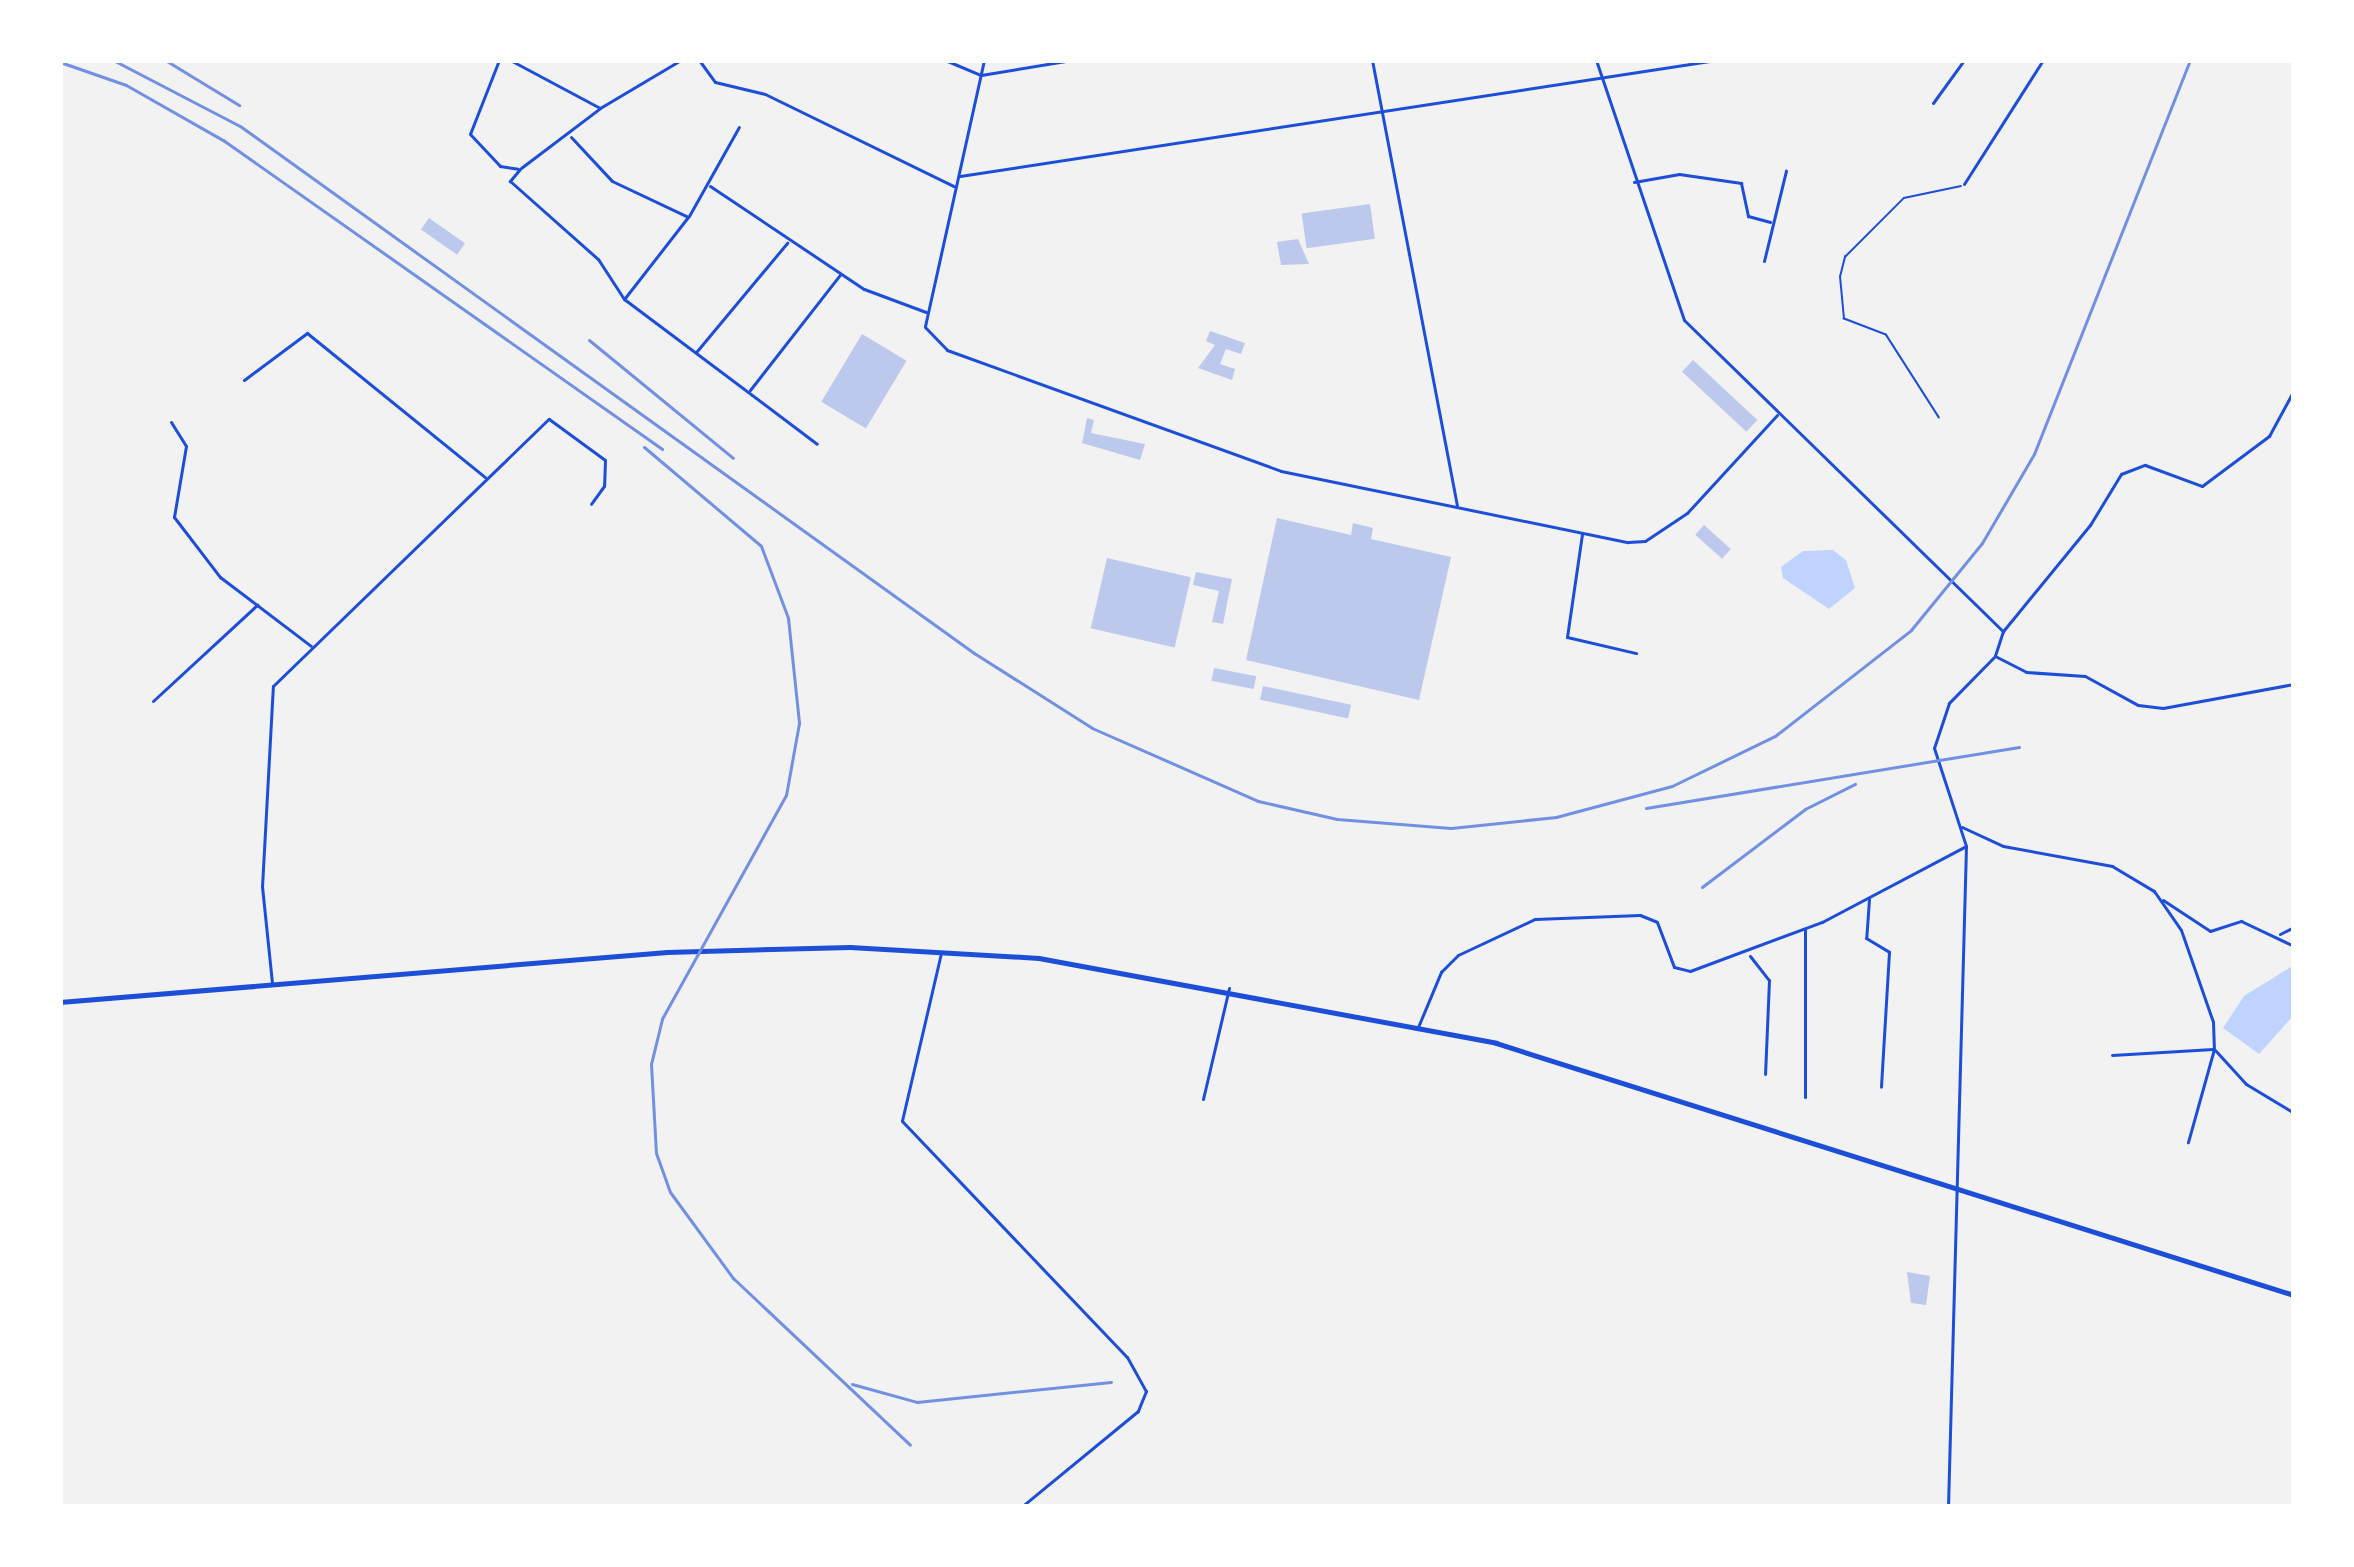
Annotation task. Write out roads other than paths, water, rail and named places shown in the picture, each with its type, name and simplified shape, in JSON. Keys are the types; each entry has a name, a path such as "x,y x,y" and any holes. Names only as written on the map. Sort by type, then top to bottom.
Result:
{"main road":[{"path":"60,1002 667,952 942,950 1229,988 1418,1027 1600,1072 2294,1295"}],"street":[{"path":"499,60 470,134 500,166 520,169"},
{"path":"510,60 600,108"},
{"path":"699,60 715,82 765,94 954,186"},
{"path":"945,60 981,75 1072,60"},
{"path":"984,60 928,313 928,335 947,350 1281,471 1628,542 1658,535 1778,413"},
{"path":"1372,60 1457,507"},
{"path":"1596,60 1684,320 1953,575 2003,631"},
{"path":"957,176 1716,60"},
{"path":"1933,103 1964,60"},
{"path":"1964,184 2041,63 2031,60"},
{"path":"678,61 600,108 571,137 520,169 511,181 598,259 624,299 817,444"},
{"path":"624,299 710,186 739,127"},
{"path":"571,137 612,181 688,217"},
{"path":"1764,261 1786,171"},
{"path":"1634,182 1679,174 1741,183 1748,216 1770,222"},
{"path":"710,186 842,274 928,313"},
{"path":"696,352 788,241"},
{"path":"749,390 842,274"},
{"path":"244,380 307,333 487,478"},
{"path":"1948,1507 1966,846 1939,776 1935,740 1949,703 1995,656 2003,631 2090,525 2121,475 2144,465 2202,486 2269,436 2294,390"},
{"path":"273,985 262,887 273,686 549,419 605,460 604,486 591,504"},
{"path":"171,422 186,446 174,517 220,577 312,647"},
{"path":"1582,532 1567,637 1636,653"},
{"path":"153,700 258,604"},
{"path":"1995,656 2026,672 2085,676 2138,705 2163,708 2294,684"},
{"path":"1961,827 2003,846 2130,872 2210,931 2241,921 2294,946"},
{"path":"1418,1027 1441,972 1458,955 1522,923 1640,915 1658,922 1674,967 1690,971 1749,953 1805,928 1966,846"},
{"path":"2158,897 2193,957 2214,1049 2188,1142"},
{"path":"1869,899 1867,938 1888,952 1881,1087"},
{"path":"2277,935 2294,927"},
{"path":"1805,928 1805,1097"},
{"path":"942,950 902,1121 1127,1357 1146,1391 1138,1411 1021,1507"},
{"path":"1749,953 1768,980 1765,1074"},
{"path":"1203,1099 1208,1051 1229,988"},
{"path":"2112,1055 2214,1049"},
{"path":"2214,1049 2246,1084 2294,1112"}],"lane":[{"path":"1939,418 1886,335 1844,320 1840,277 1845,257 1904,198 1964,184"}],"water":[{"path":"1833,550 1846,560 1855,588 1829,609 1783,578 1781,567 1803,551"},
{"path":"2294,965 2292,1017 2259,1054 2223,1028 2244,996"}],"railway":[{"path":"113,60 240,126 974,653 1092,728 1258,801 1337,819 1451,828 1556,817 1672,786 1775,736 1911,630 1982,543 2034,454 2190,60"},
{"path":"165,60 239,105"},
{"path":"60,62 126,85 223,140 662,449"},
{"path":"589,340 733,458"},
{"path":"644,447 761,546 788,618 799,723 786,795 662,1019 651,1064 656,1153 670,1192 733,1278 910,1445"},
{"path":"1646,808 2019,747"},
{"path":"1702,887 1805,809 1855,784"},
{"path":"852,1384 917,1402 1111,1382"}]}
